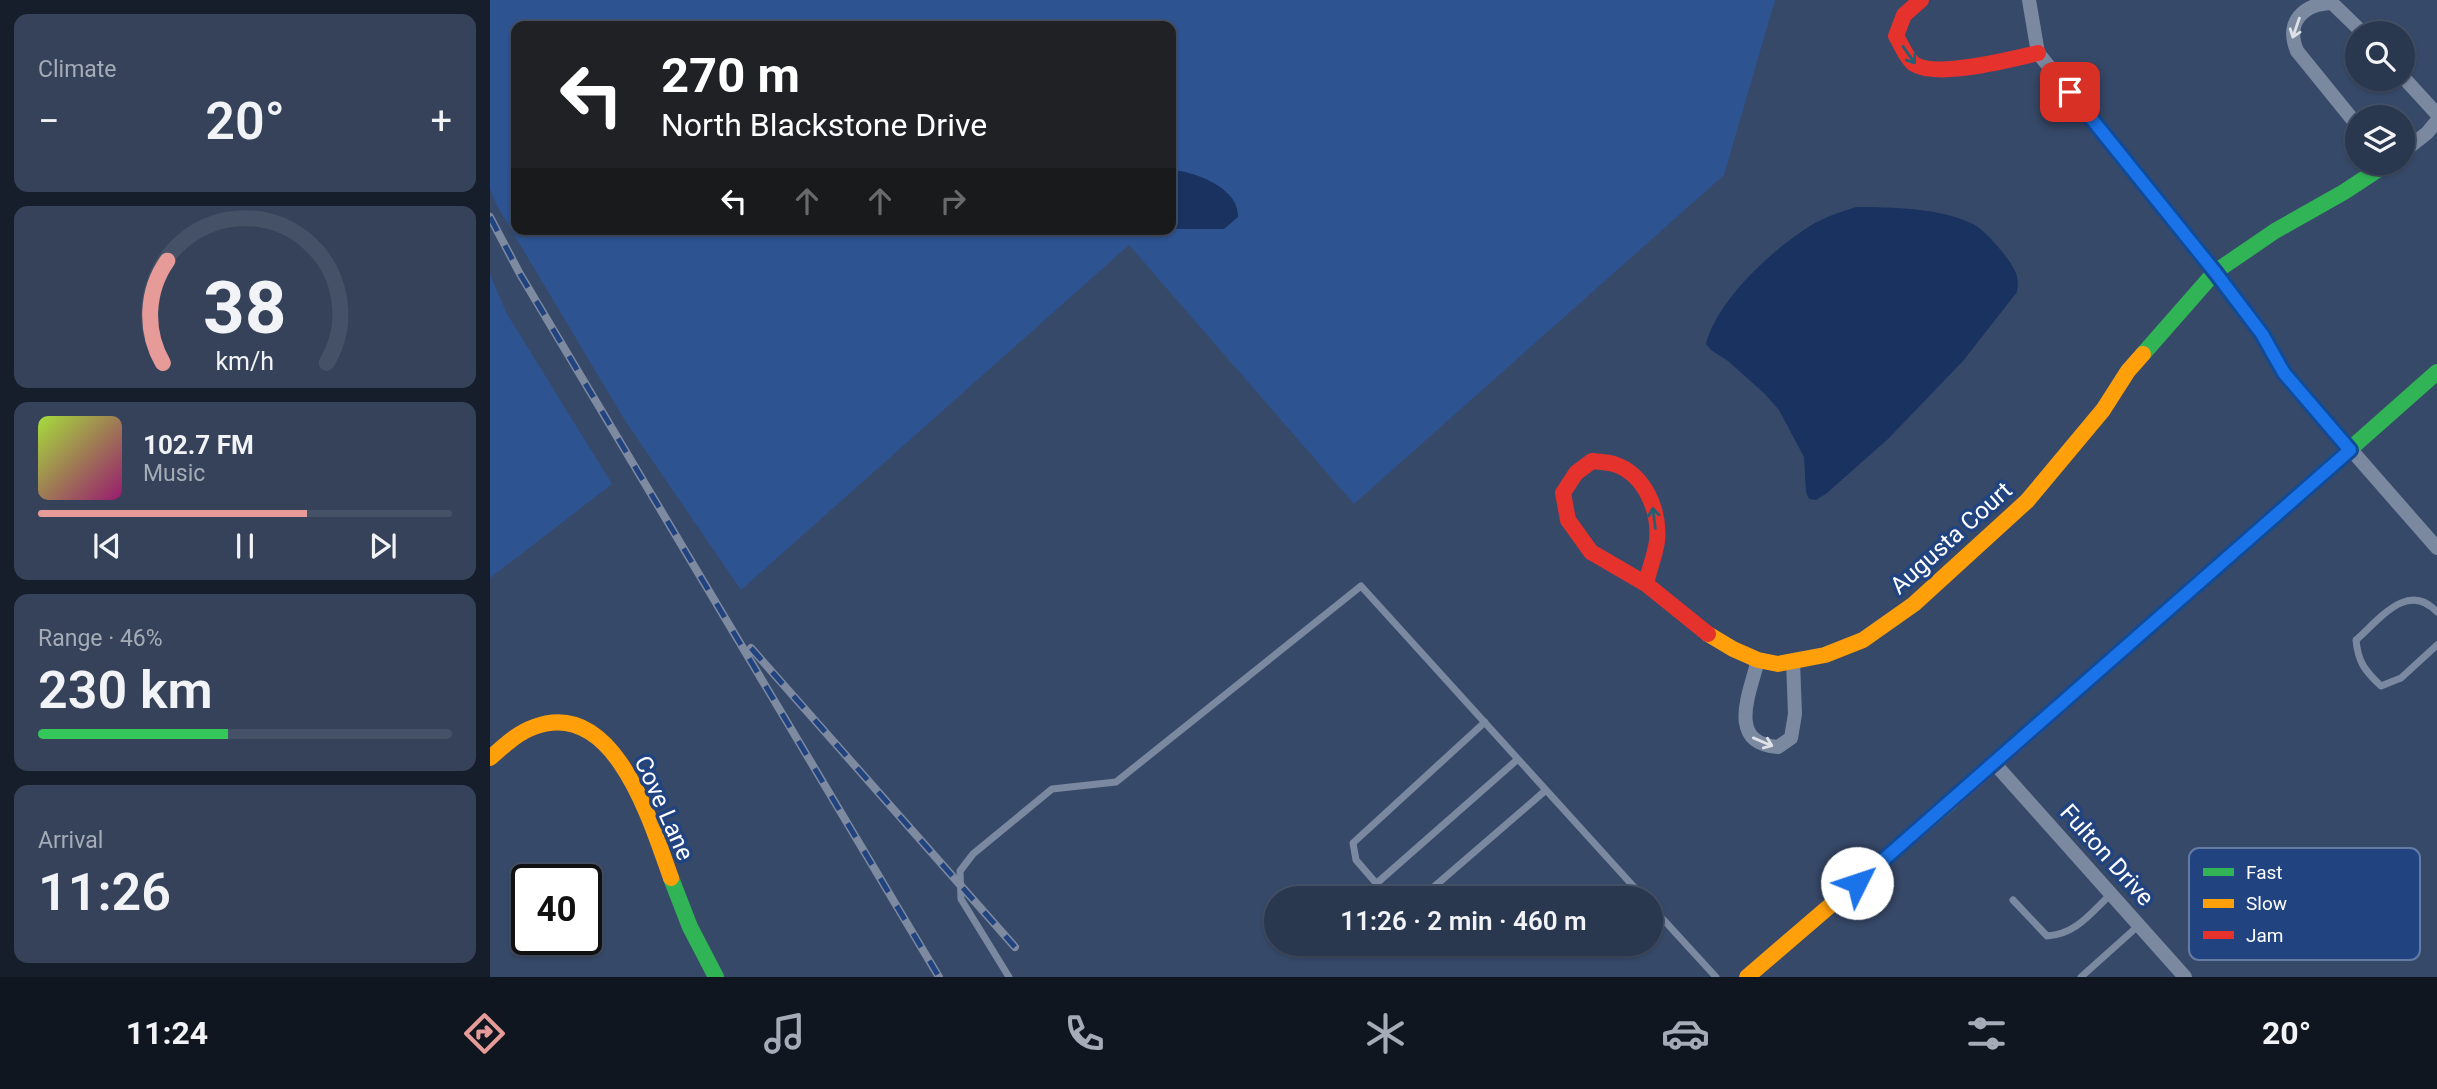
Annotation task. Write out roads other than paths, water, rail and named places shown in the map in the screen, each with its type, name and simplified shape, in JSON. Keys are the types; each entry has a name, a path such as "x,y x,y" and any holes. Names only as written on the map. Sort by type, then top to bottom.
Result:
{"street":[{"path":"1921,0 1912,4 1901,18 1896,36 1912,63 1924,68 1944,70 2038,53"},
{"path":"2029,0 2038,53 2215,272 2262,334 2284,373 2437,548"},
{"path":"2345,110 2297,51 2292,39 2294,24 2303,12 2317,3 2332,3 2351,21"},
{"path":"2415,90 2437,114"},
{"path":"2415,142 2437,121"},
{"name":"Augusta Court","path":"1646,584 1655,551 1656,518 1650,496 1633,474 1614,464 1592,461 1576,473 1563,493 1569,520 1591,552 1646,584 1703,631 1758,660 1778,664 1825,655 1863,640 1914,604 2027,502 2103,410 2128,371 2215,272 2275,231 2370,175"},
{"path":"1747,977 1995,764 2437,372"},
{"path":"1758,660 1744,718 1749,736 1764,746 1779,747 1791,738 1795,714 1793,661"},
{"name":"Cove Lane","path":"490,758 514,736 546,722 580,725 604,743 628,772 683,912 716,977"},
{"name":"Fulton Drive","path":"1995,764 2185,977"}],"lane":[{"path":"1009,977 961,899 960,871 972,854 1052,789 1116,782 1361,586 1633,886"},
{"path":"2437,612 2428,603 2414,598 2396,604 2356,640 2358,657 2368,674 2381,686 2401,678 2437,645"},
{"path":"1379,886 1356,860 1353,843 1485,722"},
{"path":"1377,883 1518,759"},
{"path":"1434,886 1546,790"},
{"path":"2013,900 2047,936 2073,930 2111,894"},
{"path":"1663,919 1716,977"},
{"path":"2081,977 2139,925"}],"railway":[{"path":"490,217 520,274 939,977"},
{"path":"751,648 1015,947"}]}
